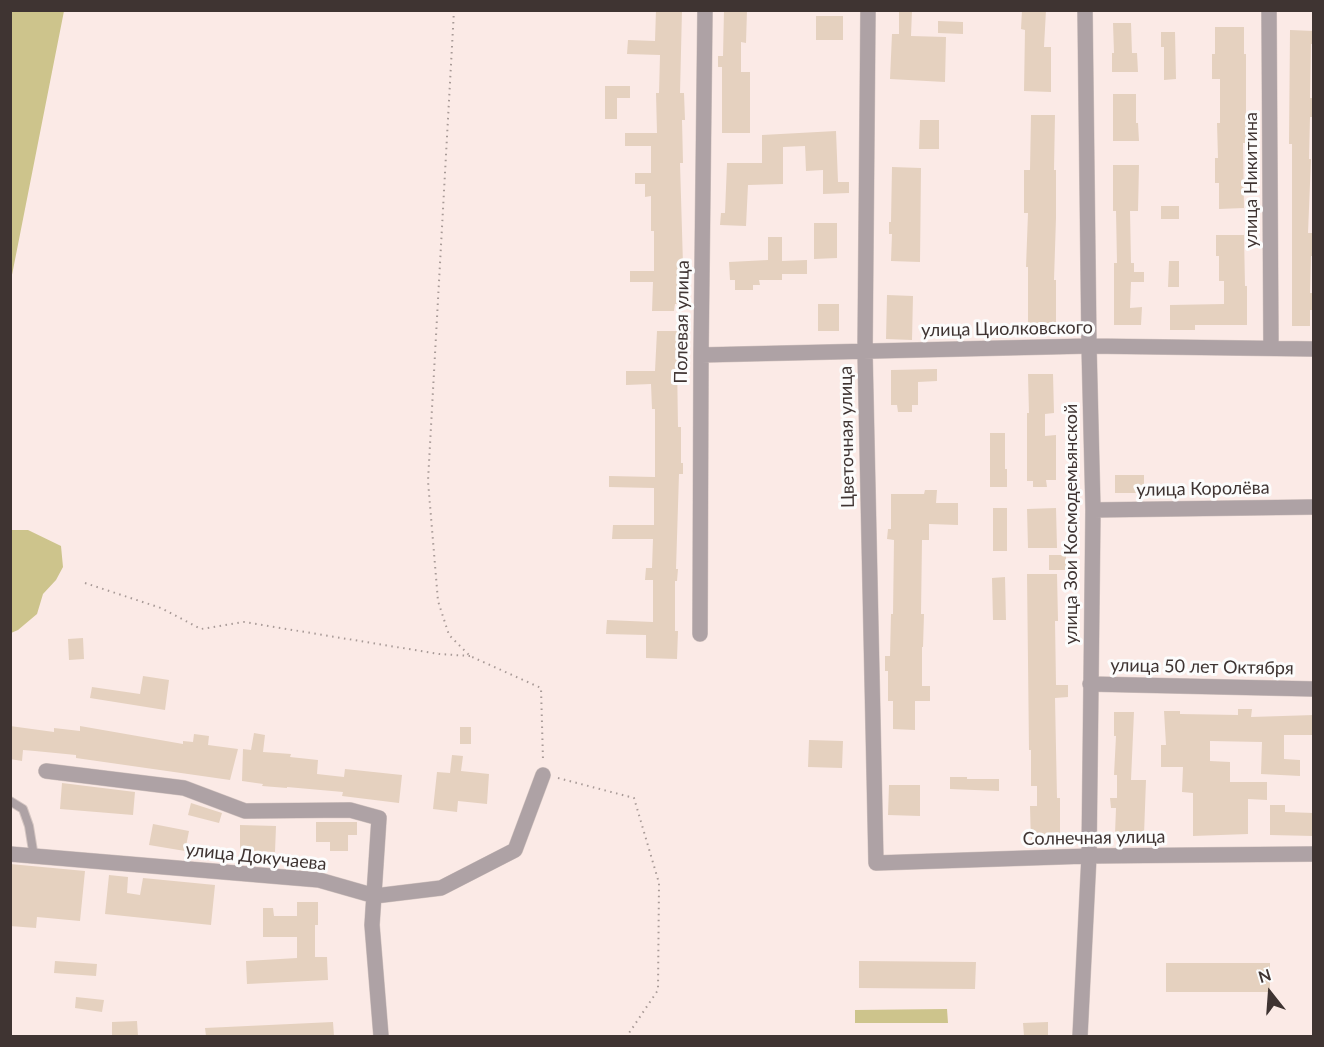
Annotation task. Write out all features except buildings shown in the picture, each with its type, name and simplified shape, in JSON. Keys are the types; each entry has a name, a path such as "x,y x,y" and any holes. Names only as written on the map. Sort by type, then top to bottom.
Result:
{"street":[{"name":"Полевая улица","path":"700,634 705,10"},
{"name":"Цветочная улица","path":"868,10 865,352 876,863"},
{"name":"улица Зои Космодемьянской","path":"1080,1036 1089,856 1093,510 1085,10"},
{"name":"улица Никитина","path":"1269,10 1271,348"},
{"name":"улица Циолковского","path":"701,355 1089,346 1314,349"},
{"name":"улица Королёва","path":"1093,510 1314,507"},
{"name":"улица 50 лет Октября","path":"1090,684 1314,689"},
{"path":"46,771 184,788 245,811 350,810 379,818 372,925 381,1036"},
{"name":"улица Докучаева","path":"10,854 319,880 375,896 441,888 515,850 543,775"},
{"name":"Солнечная улица","path":"876,863 1089,856 1314,854"}],"lane":[{"path":"10,801 23,808 29,826 34,857"}],"path":[{"path":"454,10 428,481 438,601 449,635 470,656"},
{"path":"85,583 161,608 201,629 244,622 439,654 470,656 541,688 543,775 634,798 659,883 658,990 627,1036"}],"shaded area":[{"path":"10,11 64,11 11,280"},
{"path":"11,530 28,530 61,546 63,567 56,580 43,594 37,614 11,633"},
{"path":"947,1009 948,1023 855,1023 855,1010"}]}
